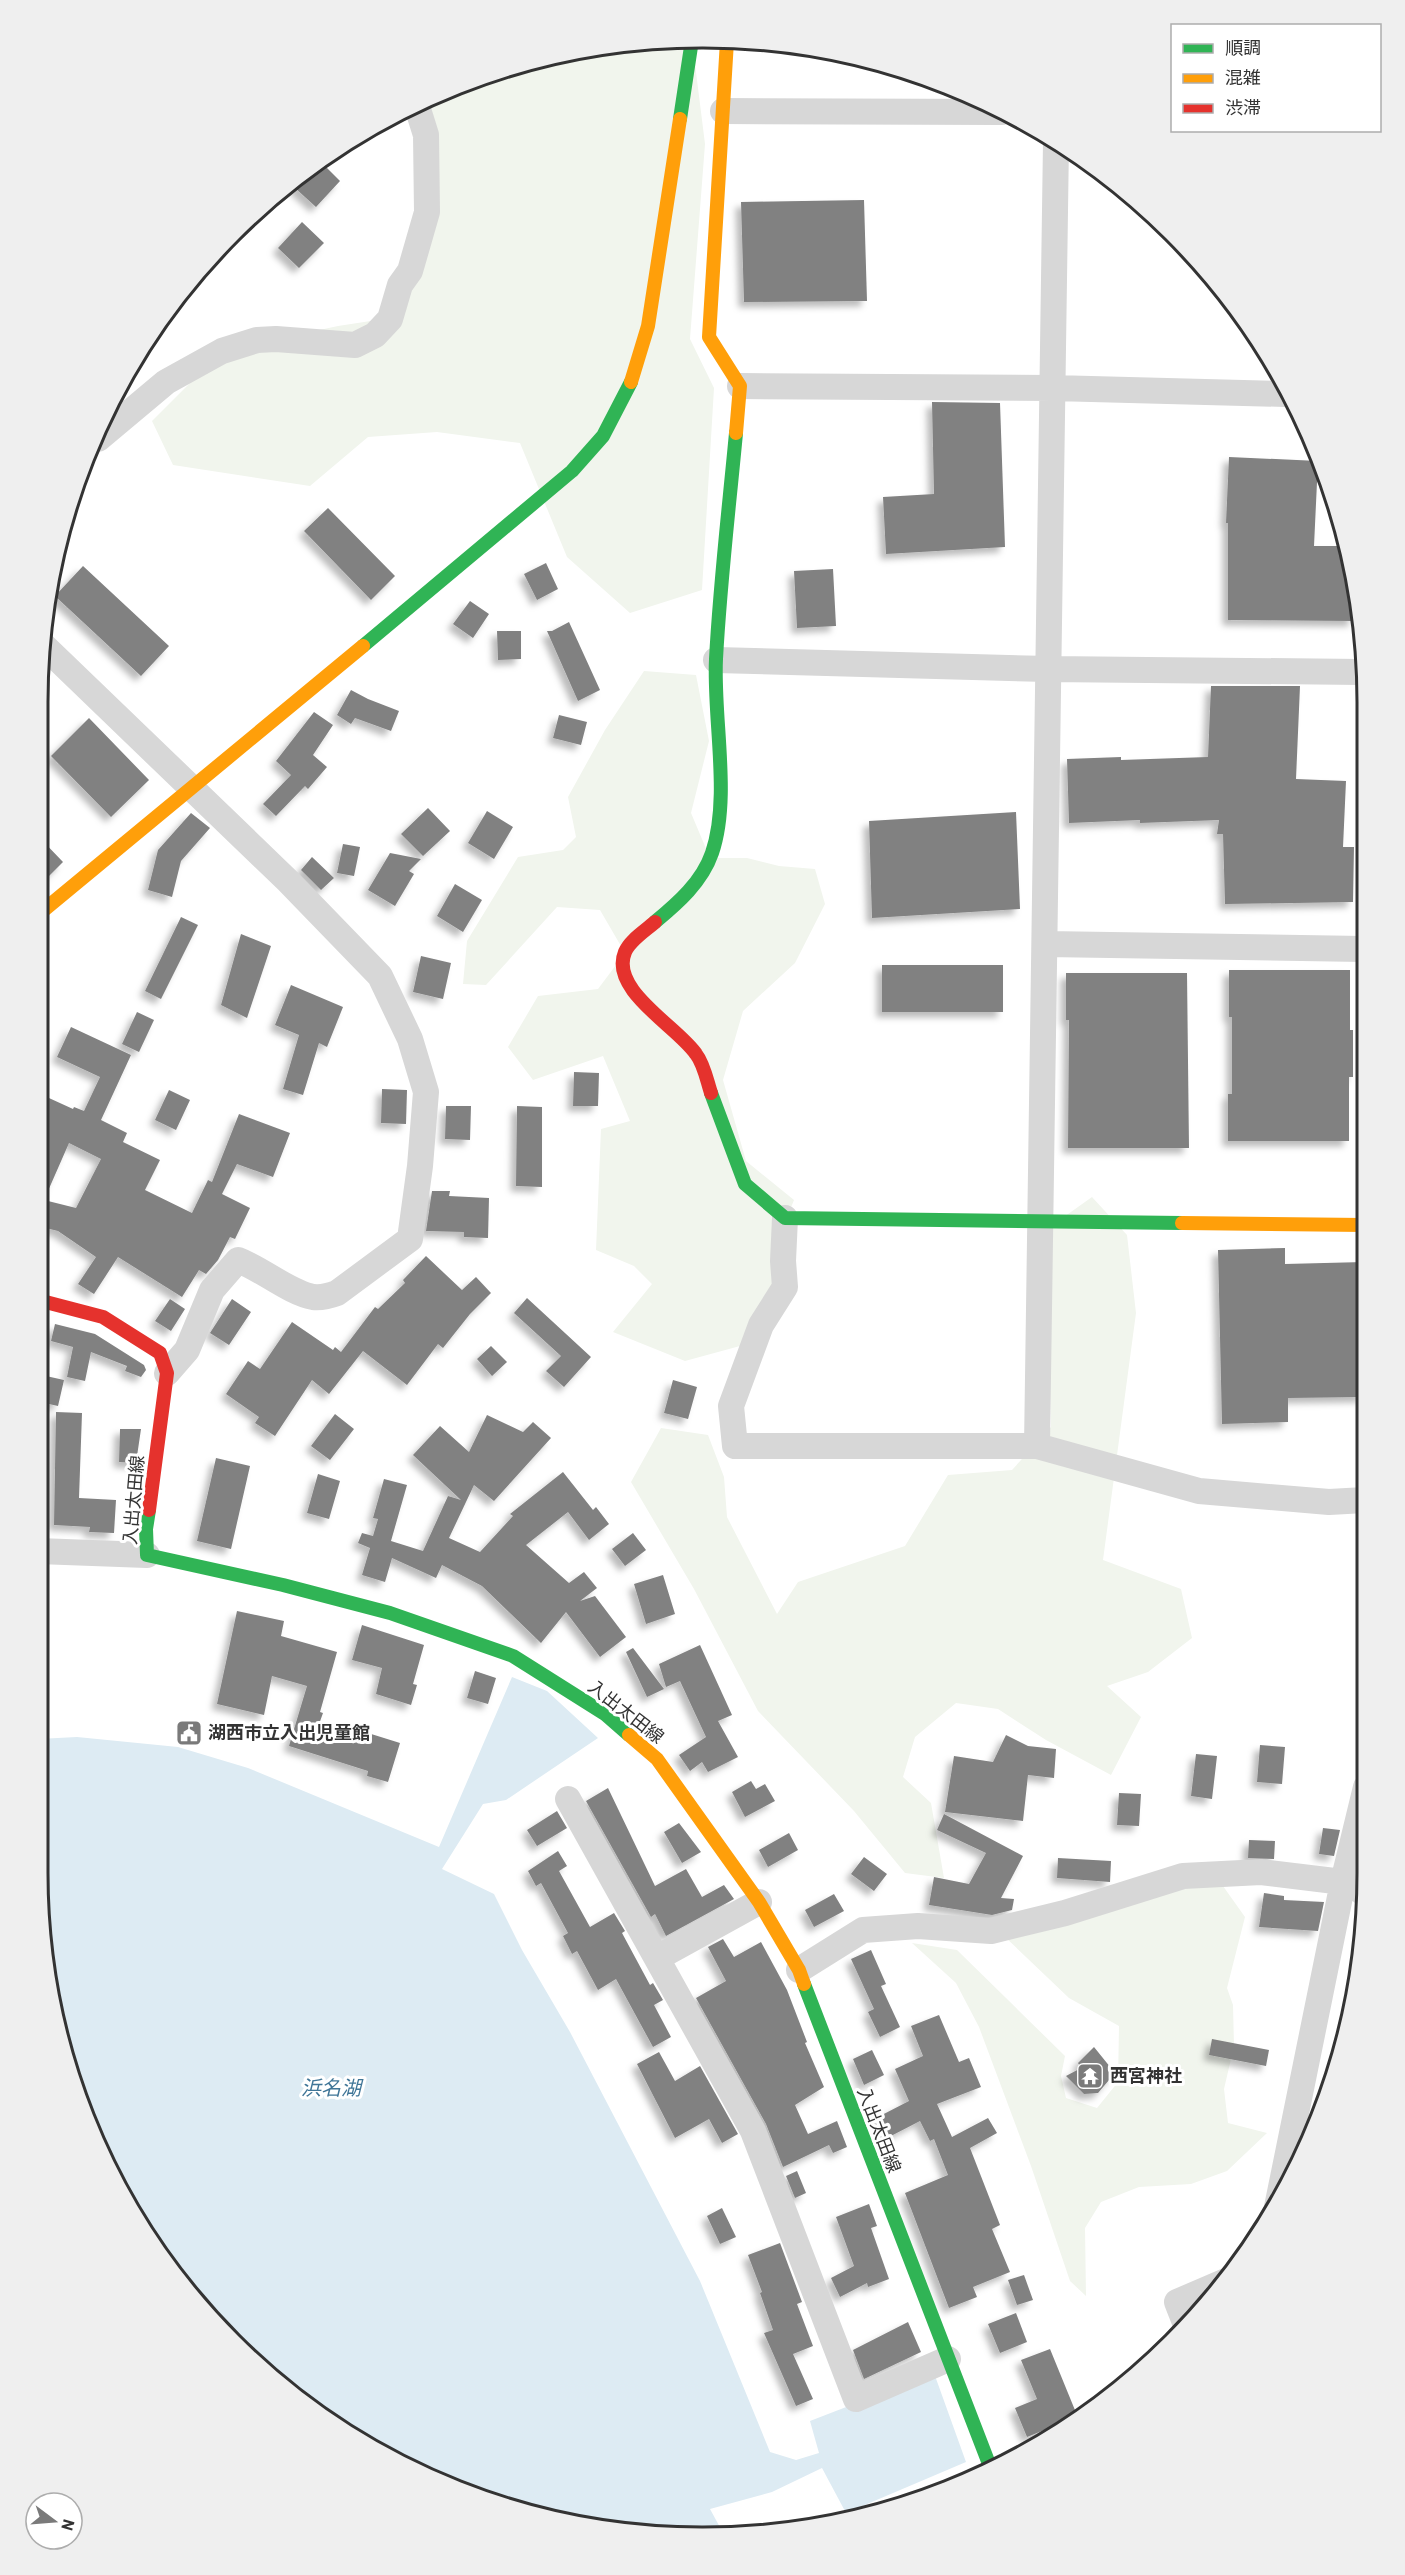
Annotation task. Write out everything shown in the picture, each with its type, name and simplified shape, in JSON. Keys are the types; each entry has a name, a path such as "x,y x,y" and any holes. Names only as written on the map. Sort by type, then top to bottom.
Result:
{"street":[{"path":"48,906 508,526 572,471 603,436 630,387 648,326 691,48"},
{"path":"727,49 710,337 740,386 716,660 720,817 713,849 705,868 692,886 631,943 625,952 623,964 625,976 632,990 697,1053 745,1184 785,1218 1357,1225"},
{"path":"723,111 985,112"},
{"path":"107,432 166,382 222,351 256,340 276,339 355,345 375,335 390,319 400,285 410,271 427,212 426,135 419,112"},
{"path":"1037,1446 1056,152"},
{"path":"740,386 1053,388 1279,394"},
{"path":"48,1303 103,1317 160,1353 167,1373 187,1350 212,1290 238,1260 256,1266 312,1297 325,1297 337,1293 410,1239 420,1166 426,1092 410,1039 380,976 288,881 50,652"},
{"path":"716,660 1048,669 1356,672"},
{"path":"1046,944 1357,949"},
{"path":"785,1218 783,1261 785,1287 761,1325 730,1406 735,1446 1037,1446 1199,1491 1329,1502 1357,1500"},
{"name":"入出太田線","path":"167,1373 146,1529 147,1555 283,1585 390,1613 513,1656 605,1714 657,1759 759,1902 799,1970 988,2462"},
{"path":"48,1551 147,1555"},
{"path":"568,1799 753,2132 855,2399 948,2359"},
{"path":"1284,2173 1343,1882 1357,1824"},
{"path":"799,1970 863,1930 918,1926 991,1931 1065,1912 1183,1875 1261,1872 1343,1882 1357,1888"},
{"path":"657,1958 759,1902"},
{"path":"1183,2317 1177,2302 1207,2289"}],"shaded area":[{"path":"693,48 705,144 690,339 714,388 702,590 630,613 567,557 520,443 437,432 368,437 310,486 173,465 152,421 222,351 338,326 390,318 417,248 416,114 492,83 533,70 617,54"},
{"path":"644,671 696,675 709,741 691,813 710,858 747,858 779,866 815,869 825,904 795,963 743,1011 723,1080 746,1161 794,1200 775,1247 773,1288 740,1346 685,1361 613,1332 652,1284 634,1266 596,1250 601,1129 630,1121 603,1056 533,1080 508,1047 538,996 598,989 625,953 600,910 557,907 486,985 463,984 467,941 518,857 563,850 576,837 568,797 605,730"},
{"path":"1092,1197 1127,1235 1136,1313 1103,1560 1181,1589 1192,1638 1148,1672 1107,1686 1141,1717 1111,1775 1046,1740 998,1709 956,1703 915,1737 903,1777 931,1803 944,1878 905,1873 854,1811 758,1711 694,1589 631,1482 661,1428 708,1435 724,1477 727,1517 777,1614 798,1582 905,1546 948,1475 1012,1470 1051,1427 1047,1229"},
{"path":"1218,1879 1245,1917 1227,1988 1233,2005 1234,2046 1224,2089 1228,2123 1267,2133 1227,2171 1191,2184 1139,2187 1101,2202 1085,2228 1086,2296 1070,2281 1031,2166 979,2027 956,1983 912,1943 957,1950 1065,2056 1061,2076 1066,2098 1097,2108 1118,2082 1119,2026 1069,1998 1004,1936"}],"water":[{"name":"浜名湖","path":"512,1677 547,1691 598,1738 506,1800 483,1804 442,1869 494,1894 522,1950 570,2032 700,2281 770,2452 796,2460 819,2453 810,2421 934,2373 966,2462 858,2508 845,2511 822,2468 772,2492 710,2509 720,2527 660,2526 575,2514 533,2505 452,2477 413,2460 375,2439 339,2417 271,2365 210,2304 158,2236 115,2162 83,2083 70,2042 54,1958 49,1915 48,1738 77,1737 178,1747 248,1768 439,1847"}],"building":[{"path":"326,167 340,181 316,207 296,189"},
{"path":"864,200 867,301 744,302 741,202"},
{"path":"302,222 324,243 299,268 278,248"},
{"path":"932,402 1000,403 1005,547 886,554 883,497 934,494"},
{"path":"1229,457 1310,461 1317,479 1314,546 1338,546 1351,621 1228,620 1228,523 1226,523"},
{"path":"328,508 395,576 371,600 304,531"},
{"path":"546,563 558,589 537,600 524,574"},
{"path":"83,566 169,646 141,676 57,598 58,593"},
{"path":"833,569 836,626 797,628 794,571"},
{"path":"470,601 489,614 473,638 453,624"},
{"path":"569,622 600,690 578,701 547,631 552,631"},
{"path":"497,631 521,631 521,659 498,660"},
{"path":"1211,686 1300,686 1296,779 1346,781 1343,847 1354,847 1353,902 1225,904 1223,834 1217,834 1219,820 1069,823 1067,759 1208,757"},
{"path":"351,690 399,711 391,731 355,718 351,724 337,715"},
{"path":"314,712 333,725 313,755 327,767 308,789 305,786 276,816 263,804 291,775 276,761"},
{"path":"559,715 587,722 581,745 553,738"},
{"path":"89,718 149,780 111,817 51,756"},
{"path":"428,808 450,831 423,856 401,834"},
{"path":"487,811 513,827 494,859 468,843"},
{"path":"1016,812 1020,909 872,918 869,821"},
{"path":"191,813 210,828 181,861 172,897 148,890 158,850"},
{"path":"343,844 360,847 354,876 337,873"},
{"path":"48,846 63,862 48,877"},
{"path":"390,853 421,859 409,871 414,874 395,906 368,890"},
{"path":"312,857 334,878 321,890 301,870"},
{"path":"455,884 482,900 463,932 437,916"},
{"path":"181,917 198,925 161,999 145,991"},
{"path":"241,934 271,946 247,1018 221,1005"},
{"path":"421,956 451,963 443,999 413,992"},
{"path":"882,965 1003,965 1003,1012 882,1012"},
{"path":"1229,970 1350,970 1353,1077 1349,1077 1349,1141 1228,1141 1228,1094 1232,1094 1232,1017 1229,1017"},
{"path":"1066,973 1187,973 1189,1148 1068,1148 1069,1020 1066,1020"},
{"path":"291,985 343,1007 327,1047 319,1043 303,1095 283,1089 299,1035 275,1025"},
{"path":"137,1012 154,1020 139,1052 122,1044"},
{"path":"71,1027 131,1055 101,1120 127,1133 123,1142 160,1160 145,1190 192,1213 208,1180 212,1182 239,1114 290,1133 273,1177 237,1164 222,1194 250,1208 235,1239 230,1237 218,1260 206,1274 199,1270 182,1297 118,1257 94,1294 78,1284 96,1257 58,1231 48,1228 48,1201 76,1208 101,1159 69,1143 48,1191 48,1098 73,1109 74,1107 84,1111 100,1077 57,1057"},
{"path":"574,1072 599,1073 598,1106 573,1106"},
{"path":"382,1089 407,1090 406,1124 381,1123"},
{"path":"169,1090 190,1100 176,1130 155,1120"},
{"path":"446,1106 471,1106 470,1140 445,1139"},
{"path":"517,1106 542,1107 542,1187 516,1186"},
{"path":"432,1191 450,1191 449,1196 489,1198 488,1238 464,1237 464,1232 426,1231"},
{"path":"1285,1248 1285,1264 1357,1262 1357,1397 1288,1398 1288,1422 1222,1424 1218,1250"},
{"path":"426,1256 462,1290 476,1277 491,1293 470,1314 443,1348 438,1344 407,1385 363,1351 329,1394 312,1380 275,1436 255,1423 259,1417 226,1394 248,1361 260,1369 292,1322 333,1350 335,1347 341,1352 375,1307 378,1309 405,1283 403,1280"},
{"path":"527,1298 591,1357 564,1387 546,1371 561,1356 514,1313"},
{"path":"170,1299 185,1309 171,1331 155,1321"},
{"path":"232,1299 251,1312 229,1345 210,1333"},
{"path":"55,1324 95,1334 144,1365 146,1370 141,1377 125,1371 127,1366 91,1352 85,1381 67,1377 73,1347 51,1341"},
{"path":"491,1346 507,1362 492,1376 477,1359"},
{"path":"48,1376 64,1380 58,1406 48,1404"},
{"path":"673,1380 697,1387 688,1419 664,1413"},
{"path":"56,1412 82,1413 79,1498 116,1500 114,1533 89,1532 90,1527 54,1525"},
{"path":"335,1414 354,1429 330,1460 311,1446"},
{"path":"487,1415 523,1432 533,1422 551,1438 494,1501 474,1485 449,1538 480,1552 513,1516 510,1514 563,1472 593,1510 596,1507 609,1524 589,1540 568,1512 526,1545 569,1583 584,1572 597,1588 580,1601 595,1596 626,1637 600,1657 566,1612 541,1643 482,1586 442,1565 436,1578 392,1558 385,1582 362,1575 370,1548 358,1543 362,1533 373,1536 378,1519 373,1518 384,1479 407,1485 391,1541 423,1551 448,1496 461,1500 413,1455 440,1426 469,1452"},
{"path":"120,1429 141,1429 136,1463 119,1462"},
{"path":"216,1458 250,1466 231,1549 197,1541"},
{"path":"318,1474 340,1481 329,1519 307,1513"},
{"path":"633,1533 646,1550 625,1566 612,1549"},
{"path":"663,1575 675,1614 646,1624 634,1584"},
{"path":"237,1611 284,1621 281,1636 337,1652 318,1727 366,1740 368,1733 400,1743 388,1782 367,1776 368,1771 289,1746 307,1686 272,1676 264,1715 217,1704"},
{"path":"362,1625 424,1645 413,1684 417,1685 411,1705 376,1694 382,1668 352,1660"},
{"path":"700,1645 732,1715 718,1721 738,1757 708,1772 702,1762 690,1771 679,1755 706,1737 680,1681 666,1687 659,1664"},
{"path":"633,1648 664,1689 647,1697 626,1652"},
{"path":"475,1671 496,1678 488,1704 467,1698"},
{"path":"1006,1735 1028,1746 1056,1749 1054,1778 1028,1775 1023,1821 945,1812 954,1756 993,1762"},
{"path":"1260,1745 1285,1747 1282,1784 1257,1782"},
{"path":"1196,1754 1217,1756 1212,1799 1191,1796"},
{"path":"751,1781 756,1789 765,1784 775,1801 745,1817 732,1792"},
{"path":"608,1788 655,1886 686,1869 702,1897 724,1885 734,1899 666,1936 655,1914 651,1917 586,1801"},
{"path":"1119,1793 1141,1794 1139,1826 1117,1825"},
{"path":"557,1811 567,1828 537,1846 527,1830"},
{"path":"944,1814 1023,1856 1001,1898 1014,1899 1012,1910 992,1915 929,1905 934,1877 969,1884 986,1853 937,1830"},
{"path":"679,1823 701,1852 682,1863 664,1832"},
{"path":"1323,1828 1340,1830 1334,1856 1319,1854"},
{"path":"789,1833 798,1850 768,1867 759,1850"},
{"path":"1249,1840 1275,1841 1274,1859 1248,1858"},
{"path":"558,1851 567,1866 559,1871 590,1927 614,1913 650,1985 653,1983 663,2000 654,2005 671,2037 653,2047 616,1979 598,1990 577,1951 572,1954 563,1936 568,1933 541,1883 536,1886 528,1871"},
{"path":"864,1857 887,1874 874,1891 851,1874"},
{"path":"1058,1858 1111,1861 1110,1882 1057,1878"},
{"path":"1264,1893 1284,1896 1284,1900 1324,1902 1318,1931 1259,1927"},
{"path":"834,1894 844,1911 814,1927 805,1910"},
{"path":"723,1939 734,1957 761,1942 787,1990 807,2042 805,2043 824,2087 795,2105 808,2134 837,2121 847,2147 833,2153 829,2145 783,2167 766,2124 696,1998 726,1981 708,1947"},
{"path":"871,1950 886,1984 881,1986 900,2027 880,2037 868,2012 874,2009 851,1959"},
{"path":"939,2015 959,2062 969,2058 981,2087 937,2104 952,2137 988,2118 997,2133 970,2148 1000,2225 992,2229 1010,2272 973,2287 977,2297 949,2308 905,2193 948,2175 934,2139 930,2141 920,2121 887,2138 878,2117 909,2101 895,2069 923,2056 911,2026"},
{"path":"1212,2039 1269,2050 1266,2066 1209,2055"},
{"path":"1094,2047 1115,2073 1098,2093 1084,2094 1066,2076 1081,2068 1078,2063"},
{"path":"872,2050 884,2075 864,2085 853,2059"},
{"path":"659,2052 675,2081 700,2066 738,2134 722,2143 709,2119 675,2138 637,2064"},
{"path":"797,2171 806,2193 795,2198 786,2176"},
{"path":"869,2204 877,2226 871,2228 889,2279 868,2287 867,2283 840,2297 831,2278 854,2266 836,2217"},
{"path":"722,2208 736,2237 720,2244 707,2216"},
{"path":"780,2243 802,2302 797,2304 813,2346 793,2354 813,2399 796,2406 764,2333 773,2330 748,2255"},
{"path":"1024,2275 1033,2300 1017,2305 1008,2280"},
{"path":"1016,2313 1027,2342 1000,2353 988,2324"},
{"path":"908,2322 921,2352 864,2379 853,2350"},
{"path":"1050,2349 1075,2410 1046,2429 1027,2437 1015,2408 1037,2399 1021,2360"}],"traffic: fast":[{"path":"680,119 691,48"},
{"path":"363,646 572,471 603,436 631,382"},
{"path":"655,922 696,883 708,864 718,831 721,783 716,659 736,433"},
{"path":"711,1093 745,1184 785,1218 1182,1223"},
{"path":"149,1510 146,1529 147,1555 283,1585 390,1613 513,1656 605,1714 629,1735"},
{"path":"804,1984 988,2462"}],"traffic: slow":[{"path":"727,49 709,337 740,386 736,433"},
{"path":"631,382 648,326 680,119"},
{"path":"48,907 363,646"},
{"path":"1182,1223 1357,1225"},
{"path":"629,1735 657,1759 759,1902 799,1970 804,1984"}],"traffic: jam":[{"path":"655,922 634,940 625,952 623,966 627,980 636,994 687,1043 699,1058 711,1093"},
{"path":"48,1303 103,1317 160,1353 167,1373 149,1510"}],"place":[{"name":"湖西市立入出児童館","path":"189,1733"},
{"name":"西宮神社","path":"1090,2076"}]}
